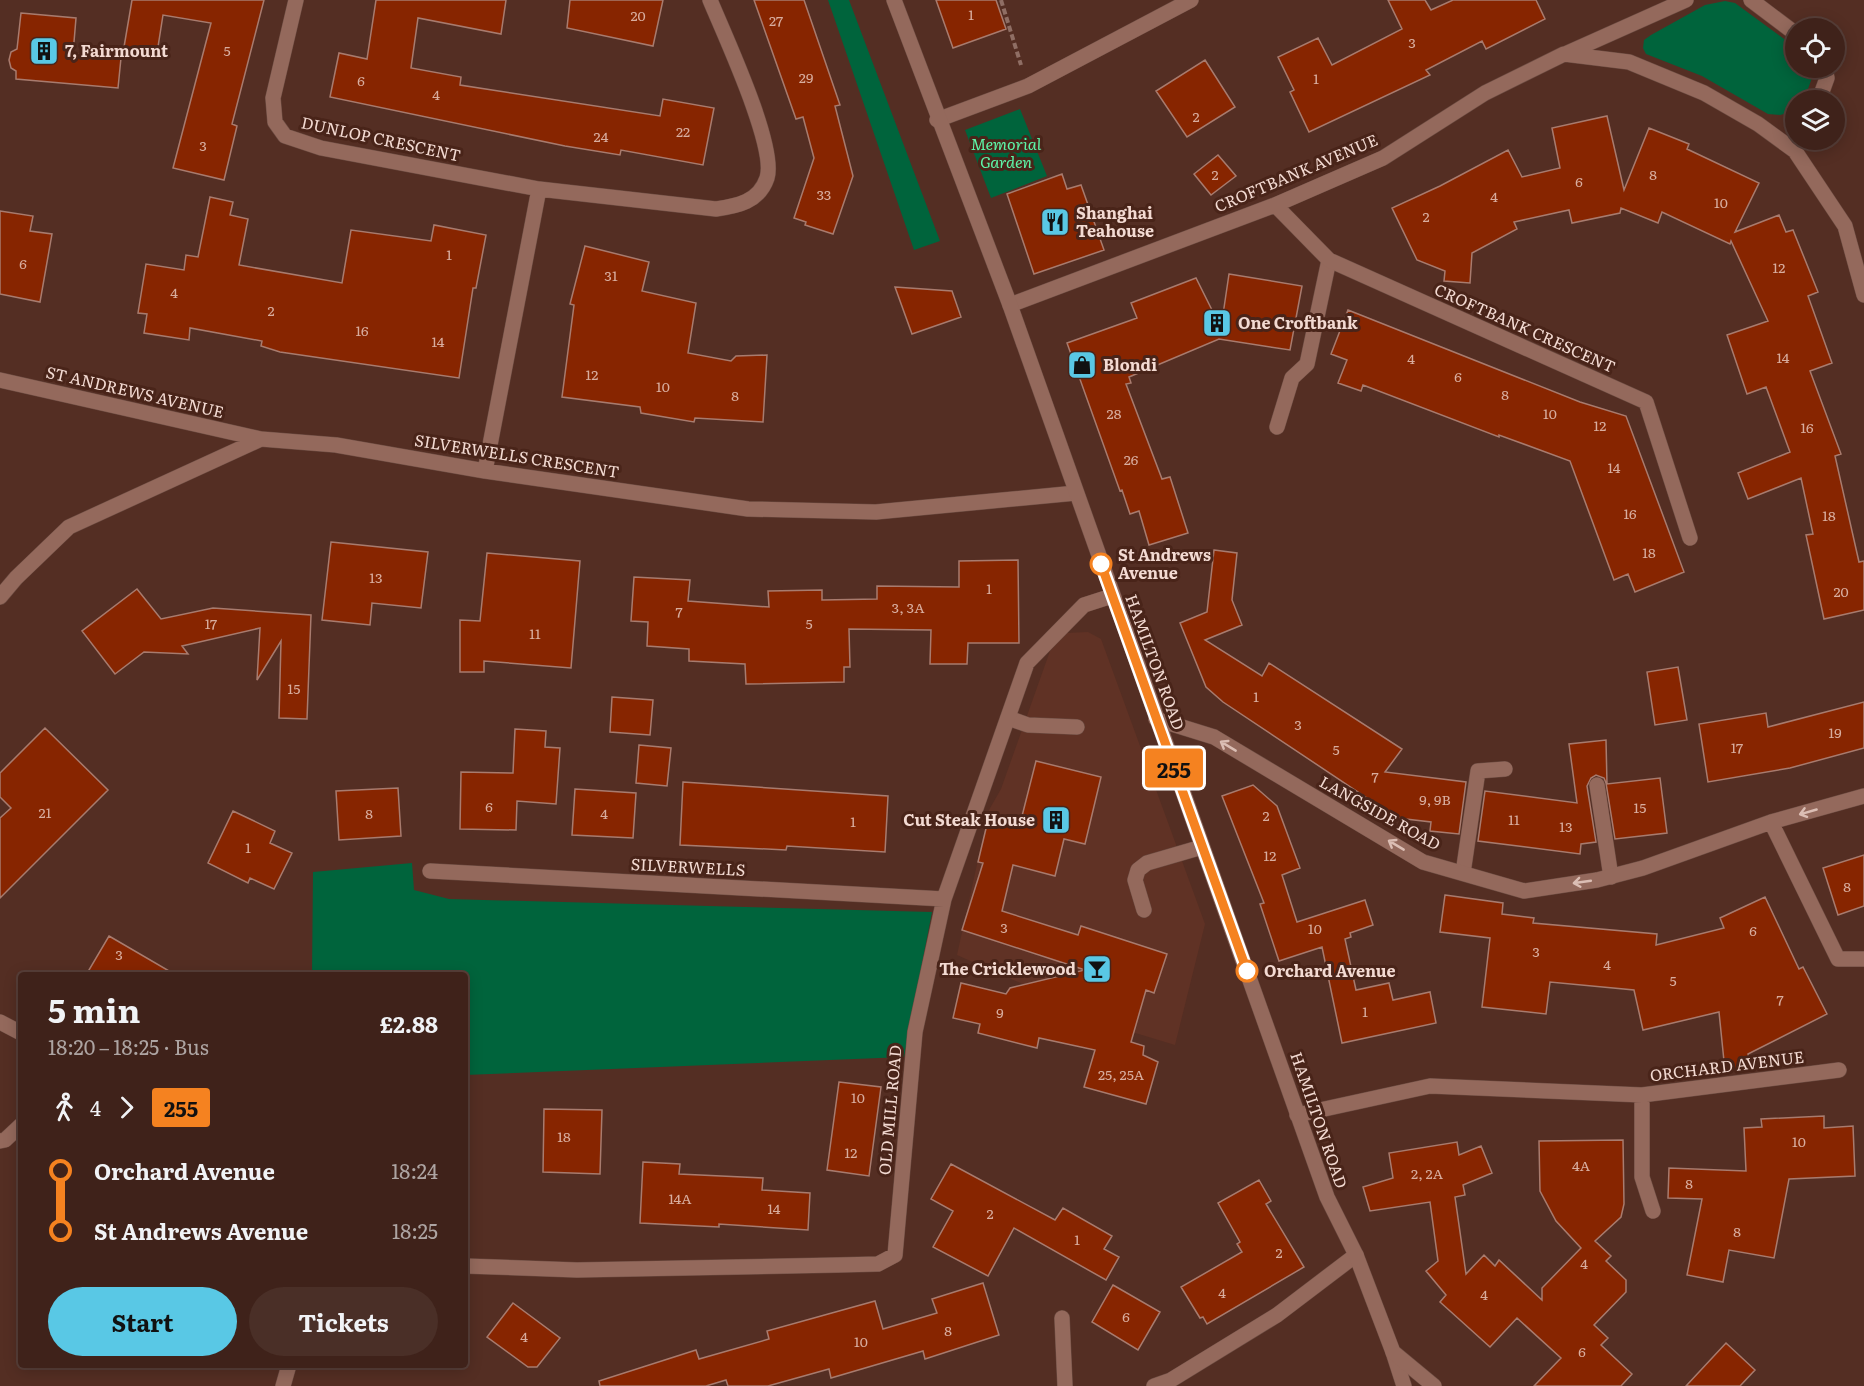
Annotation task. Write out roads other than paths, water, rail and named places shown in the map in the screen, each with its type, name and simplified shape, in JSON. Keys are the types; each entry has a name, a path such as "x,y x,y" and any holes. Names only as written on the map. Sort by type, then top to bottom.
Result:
{"street":[{"name":"DUNLOP CRESCENT","path":"296,0 273,98 276,122 285,136 321,148 539,189 716,209 738,206 755,197 767,177 762,130 711,0"},
{"name":"HAMILTON ROAD","path":"894,0 937,120 1010,304 1156,719 1264,1014 1327,1197 1356,1255 1393,1352 1434,1386"},
{"path":"937,120 1028,87 1191,0"},
{"name":"CROFTBANK AVENUE","path":"1010,304 1275,205 1383,158 1485,93 1564,54 1686,0"},
{"path":"1751,0 1785,26"},
{"path":"1564,54 1629,62 1704,93 1785,138"},
{"path":"1801,150 1845,226 1864,295"},
{"path":"485,471 539,189"},
{"name":"CROFTBANK CRESCENT","path":"1275,205 1329,260 1646,402 1690,538"},
{"path":"1277,427 1292,378 1307,364 1329,260"},
{"name":"ST ANDREWS AVENUE","path":"0,380 261,439"},
{"name":"SILVERWELLS CRESCENT","path":"0,597 16,578 69,527 261,439 336,444 485,471 748,509 876,512 1076,493"},
{"name":"OLD MILL ROAD","path":"468,1266 577,1270 878,1264 894,1255 915,1032 944,899 1027,663 1084,605 1112,596"},
{"path":"1008,718 1045,727 1077,727"},
{"name":"LANGSIDE ROAD","path":"1156,719 1214,737 1423,862 1524,891 1611,877 1643,868 1771,822 1864,796"},
{"path":"1463,873 1478,771 1504,769"},
{"path":"1597,785 1611,877"},
{"path":"1771,822 1838,959 1864,959"},
{"path":"1144,910 1135,880 1138,870 1147,863 1202,847"},
{"name":"SILVERWELLS","path":"430,871 944,899"},
{"path":"0,1022 18,1031"},
{"name":"ORCHARD AVENUE","path":"1297,1115 1430,1086 1642,1095 1839,1070"},
{"path":"1642,1095 1642,1177 1653,1211"},
{"path":"0,1141 5,1140 18,1128"},
{"path":"1154,1386 1171,1380 1277,1315 1356,1255"},
{"path":"1062,1318 1065,1386"},
{"path":"1393,1352 1404,1386"},
{"path":"283,1386 288,1368"}],"place":[{"name":"7, Fairmount","path":"44,51"},
{"name":"Shanghai Teahouse","path":"1055,222"},
{"name":"One Croftbank","path":"1217,323"},
{"name":"Blondi","path":"1082,365"},
{"name":"St Andrews Avenue","path":"1101,564"},
{"name":"Cut Steak House","path":"1056,820"},
{"name":"The Cricklewood","path":"1097,969"},
{"name":"Orchard Avenue","path":"1247,971"}],"park label":[{"name":"Memorial Garden","path":"1006,153"}]}
